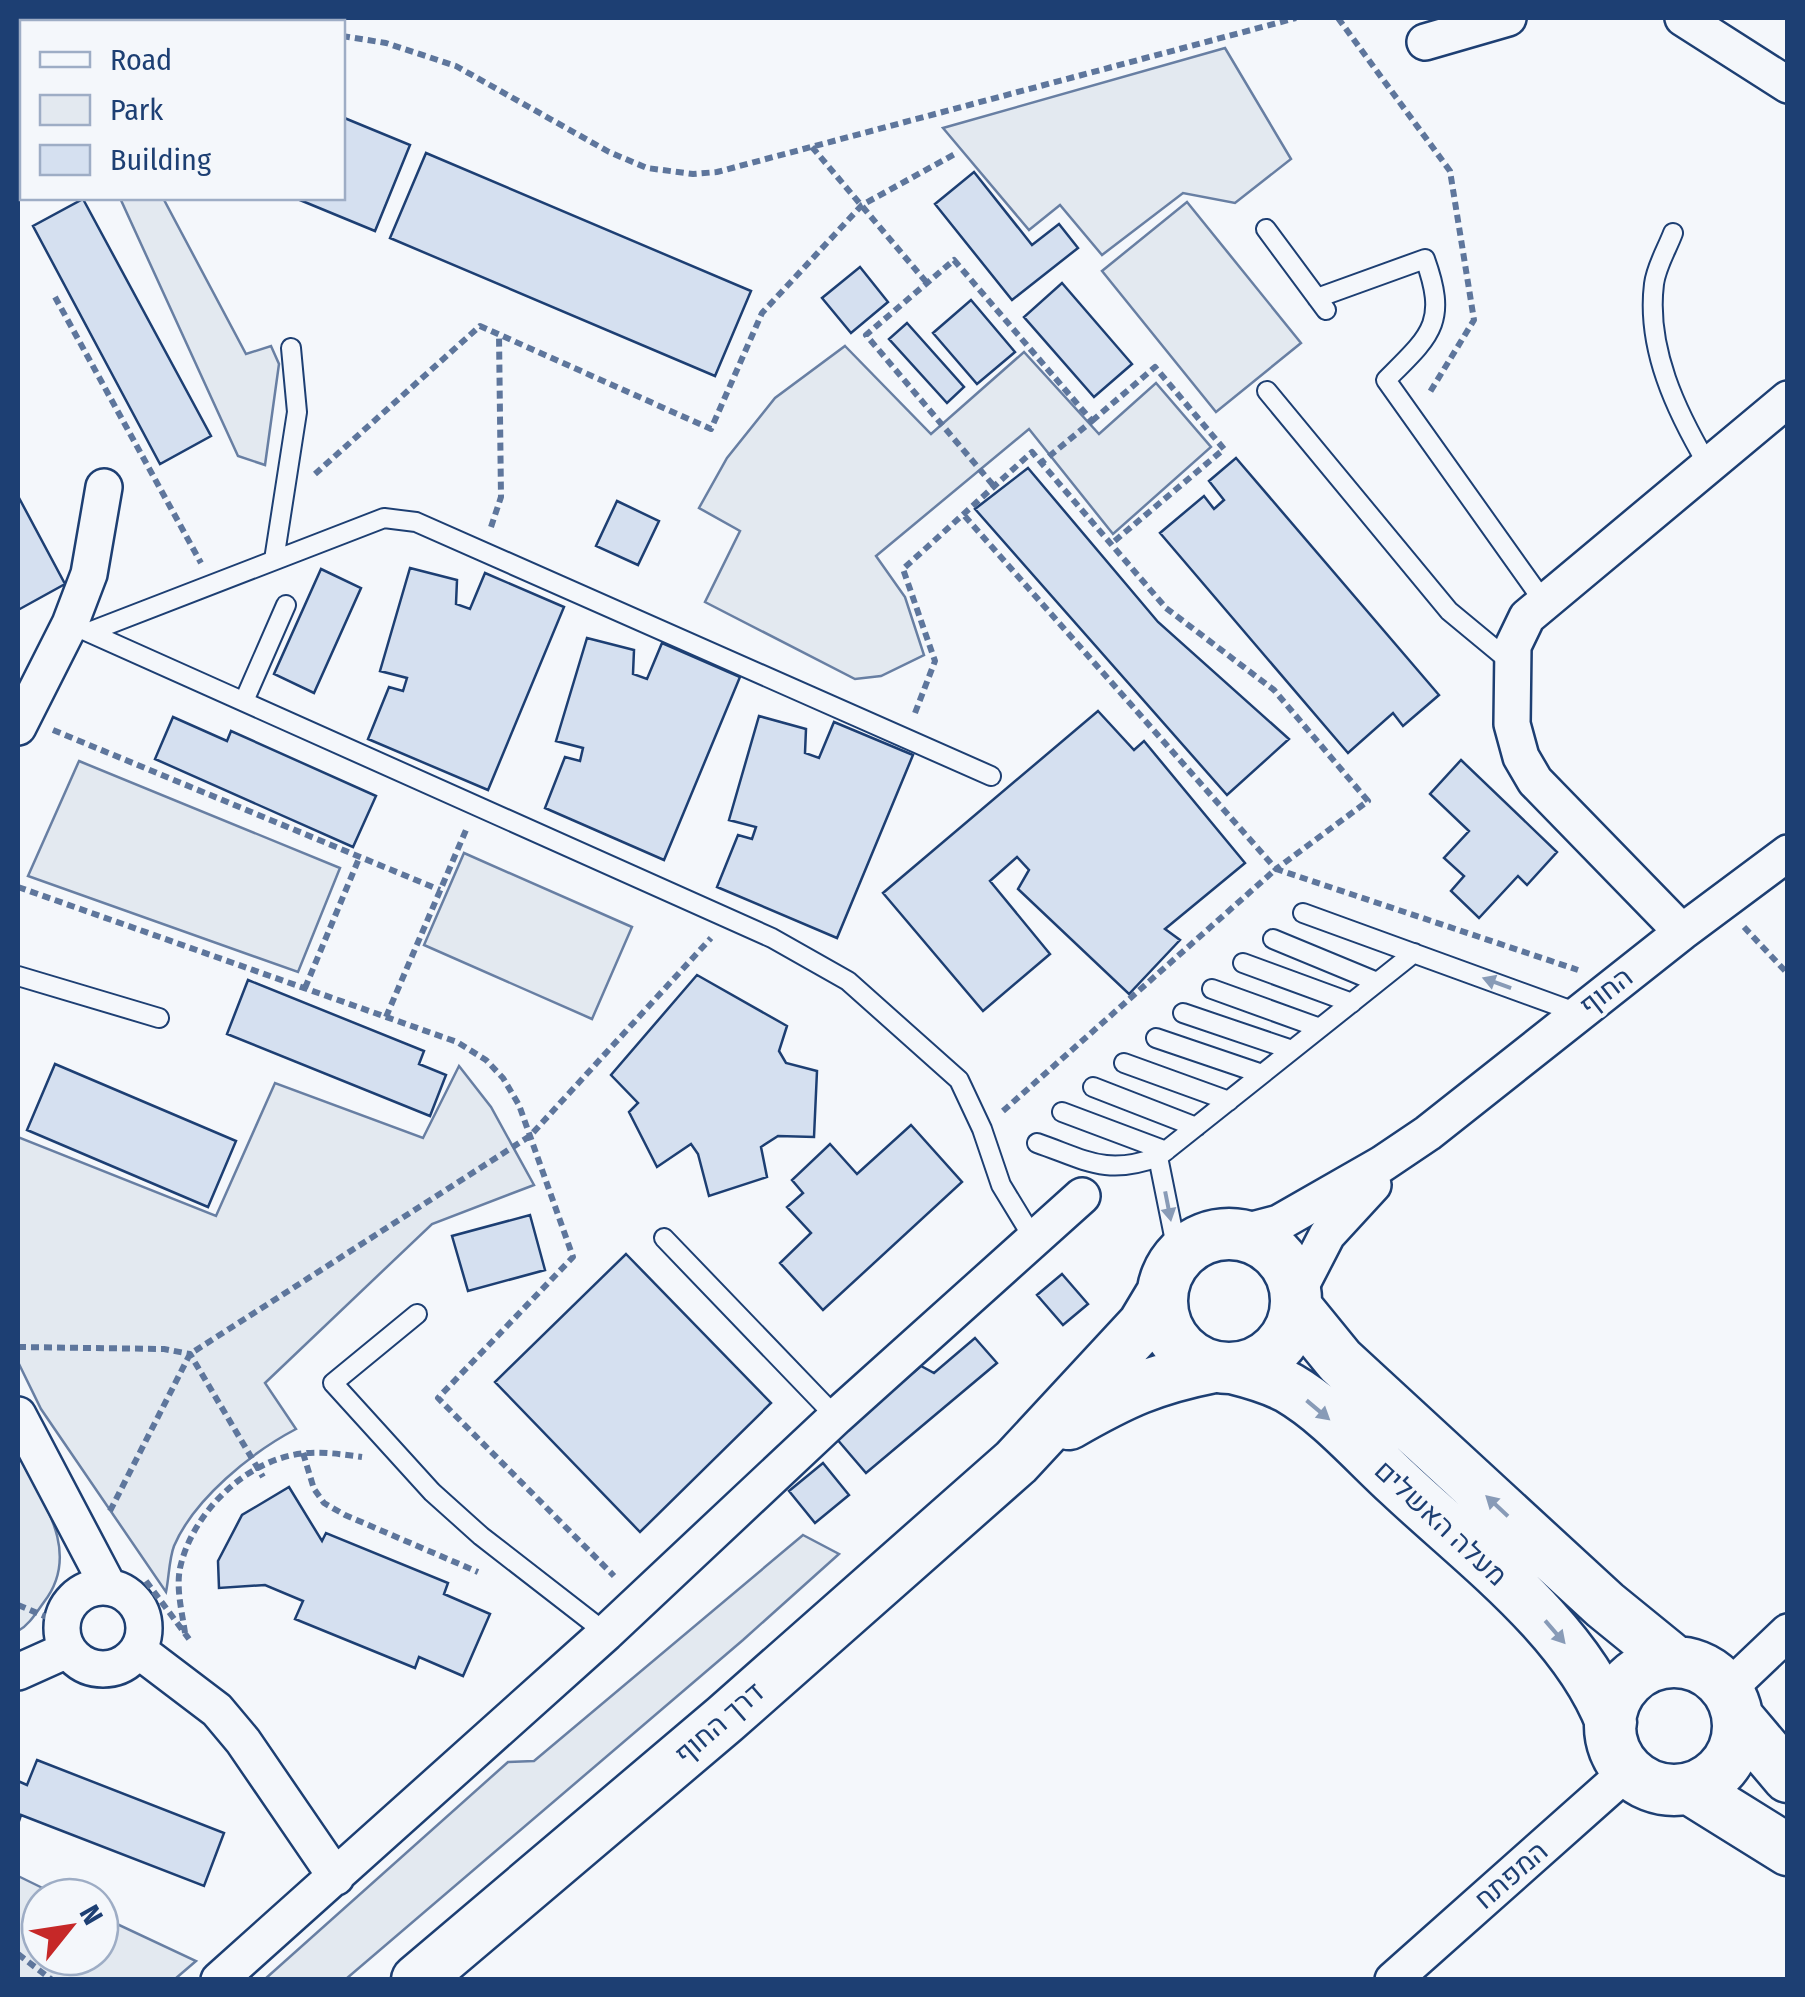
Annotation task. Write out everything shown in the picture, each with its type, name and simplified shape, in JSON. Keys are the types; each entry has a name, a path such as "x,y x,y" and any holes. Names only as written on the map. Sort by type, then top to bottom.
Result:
{"street":[{"path":"1425,42 1508,18"},
{"path":"1683,18 1788,85"},
{"path":"1682,932 1535,781 1521,758 1512,724 1513,646 1527,617 1788,399"},
{"path":"20,722 80,628 104,487"},
{"name":"החוף","path":"1295,1302 1327,1235 1352,1205 1428,1133 1788,853"},
{"name":"החוף","path":"1236,1234 1279,1224 1338,1192 1428,1133"},
{"path":"219,1980 1082,1196"},
{"path":"1236,1234 1257,1240 1275,1252 1288,1268 1295,1302 1291,1326 1268,1356 1223,1368 1183,1351 1164,1317 1170,1276 1194,1242 1236,1234"},
{"name":"דרך החוף","path":"417,1980 725,1719 1016,1462 1143,1325 1170,1276"},
{"name":"מעלה האשלים","path":"1295,1302 1340,1361 1604,1605 1675,1662"},
{"name":"מעלה האשלים","path":"1223,1368 1265,1376 1316,1407 1544,1619 1584,1669 1611,1722"},
{"name":"דרך החוף","path":"1016,1462 1124,1392 1165,1376 1223,1368"},
{"path":"18,1415 108,1586"},
{"path":"108,1586 121,1590 140,1610 143,1637 138,1650 117,1667 102,1670 76,1660 64,1637 72,1600 94,1587 108,1586"},
{"path":"1788,1632 1732,1704 1738,1737 1732,1755 1708,1782 1690,1789 1668,1790 1647,1784 1628,1771 1616,1753 1611,1722 1621,1690 1637,1674 1656,1664 1696,1666 1713,1675 1732,1704 1788,1777"},
{"path":"18,1672 64,1637"},
{"path":"138,1650 217,1710 243,1741 336,1877"},
{"name":"המפתח","path":"1393,1980 1628,1771"},
{"path":"1690,1789 1788,1850"}],"lane":[{"path":"1266,230 1321,304 1425,259 1437,293 1434,321 1420,345 1386,380 1544,602"},
{"path":"1673,233 1654,280 1652,322 1666,380 1708,465"},
{"path":"274,560 297,412 291,348"},
{"path":"1267,391 1449,611 1512,664"},
{"path":"80,628 212,584 384,518 416,522 991,776"},
{"path":"244,701 286,605"},
{"path":"80,628 728,919 813,959 848,981 959,1080 982,1129 1001,1185 1035,1241"},
{"path":"1303,913 1579,1013"},
{"path":"1273,939 1377,982"},
{"path":"1037,1143 1107,1168 1132,1166 1162,1154 1414,954"},
{"path":"1244,963 1352,1003"},
{"path":"18,976 159,1018"},
{"path":"1212,988 1320,1028"},
{"path":"1183,1013 1292,1050"},
{"path":"1156,1038 1262,1074"},
{"path":"1124,1063 1229,1101"},
{"path":"1093,1087 1196,1127"},
{"path":"1062,1112 1162,1154"},
{"path":"1162,1154 1170,1276"},
{"path":"664,1238 836,1417"},
{"path":"417,1314 333,1383 480,1536 606,1632"}],"path":[{"path":"345,36 386,43 456,66 609,152 647,168 694,174 718,172 1296,18"},
{"path":"1338,18 1450,170 1474,320 1413,418"},
{"path":"812,147 927,283"},
{"path":"286,499 480,326 710,429 762,313 862,205 955,154"},
{"path":"994,485 866,336 954,260 1092,421"},
{"path":"55,297 212,584"},
{"path":"482,552 501,497 499,334"},
{"path":"1041,464 1155,367 1224,449 1112,544"},
{"path":"905,738 936,661 903,569 962,513 1032,452 1166,608 1274,690 1368,801 1276,869 962,513"},
{"path":"20,722 440,890"},
{"path":"386,1016 476,806"},
{"path":"305,988 360,856"},
{"path":"18,887 457,1042 486,1060 503,1078 519,1104 573,1257 438,1398 638,1602"},
{"path":"1722,904 1788,974"},
{"path":"90,1552 190,1354 530,1136 728,919"},
{"path":"18,1348 164,1349 190,1354 263,1477"},
{"path":"185,1634 179,1596 180,1564 218,1498 258,1468 290,1455 321,1452 406,1463"},
{"path":"303,1454 314,1488 324,1502 345,1516 485,1575"},
{"path":"18,1605 64,1637"},
{"path":"18,1954 52,1980"}],"green space":[{"path":"1225,48 1291,159 1235,203 1183,193 1102,255 1060,205 1029,230 943,128"},
{"path":"121,200 164,200 246,354 271,346 279,364 265,465 238,456"},
{"path":"1187,202 1301,343 1216,412 1102,271"},
{"path":"845,346 931,434 1024,352 1099,434 1156,383 1211,447 1113,534 1029,429 876,556 905,597 924,655 881,676 855,679 705,602 740,531 699,508 727,458 775,398"},
{"path":"79,761 340,868 298,972 28,876"},
{"path":"464,853 632,927 592,1019 424,945"},
{"path":"459,1066 491,1107 534,1185 432,1224 265,1383 296,1429 243,1464 195,1511 174,1546 166,1592 41,1409 18,1362 18,1137 216,1216 275,1083 423,1138"},
{"path":"18,1455 55,1527 59,1565 55,1584 44,1602 18,1631"},
{"path":"803,1535 839,1554 346,1979 265,1979 508,1762 534,1761"},
{"path":"18,1876 20,1977 120,1977 120,1925 196,1961 175,1979 18,1979"}],"building":[{"path":"345,118 410,145 375,231 300,200 345,200"},
{"path":"426,153 751,291 715,376 390,238"},
{"path":"974,172 1032,245 1059,224 1078,248 1012,300 935,204"},
{"path":"84,200 211,436 160,464 33,226"},
{"path":"860,267 888,302 851,333 822,298"},
{"path":"1062,283 1132,364 1094,397 1024,317"},
{"path":"971,300 1015,352 977,384 933,333"},
{"path":"907,323 964,387 947,403 889,339"},
{"path":"1236,458 1439,695 1403,726 1393,713 1348,753 1160,533 1204,496 1214,509 1224,500 1209,481"},
{"path":"1028,468 1158,622 1289,739 1227,795 975,509"},
{"path":"18,496 65,584 18,610"},
{"path":"617,501 659,521 638,565 596,546"},
{"path":"410,568 457,580 456,604 470,609 485,573 564,607 488,790 368,739 389,687 403,691 407,678 380,671"},
{"path":"321,569 361,588 314,693 274,674"},
{"path":"587,638 634,650 633,674 647,679 662,643 740,677 664,860 545,808 565,757 580,761 583,748 556,741"},
{"path":"1098,711 1134,750 1144,741 1245,863 1165,929 1180,940 1129,994 1018,889 1029,870 1017,857 990,881 1050,954 983,1011 883,893"},
{"path":"759,716 806,729 805,753 819,758 834,722 913,755 837,938 717,887 738,835 752,839 756,827 729,820"},
{"path":"173,717 227,741 231,731 376,796 353,847 155,759"},
{"path":"1461,760 1557,852 1527,885 1518,876 1479,918 1451,891 1464,876 1444,858 1469,831 1430,794"},
{"path":"697,975 787,1026 779,1051 786,1063 817,1071 814,1137 778,1136 761,1147 767,1177 709,1196 698,1154 691,1144 657,1167 629,1112 638,1103 611,1075"},
{"path":"248,980 424,1051 419,1064 446,1075 430,1116 227,1034"},
{"path":"55,1064 236,1141 208,1207 27,1130"},
{"path":"911,1125 962,1182 823,1310 780,1263 811,1233 787,1207 803,1193 792,1180 830,1144 857,1174"},
{"path":"530,1215 545,1270 468,1291 452,1236"},
{"path":"626,1254 771,1403 640,1532 495,1382"},
{"path":"1062,1274 1088,1304 1063,1325 1037,1295"},
{"path":"975,1338 997,1363 866,1473 836,1438 921,1366 934,1373"},
{"path":"823,1463 849,1495 815,1523 789,1491"},
{"path":"289,1487 322,1541 326,1533 448,1583 444,1594 490,1614 463,1676 419,1657 415,1668 295,1619 303,1601 265,1585 219,1588 218,1561 242,1515"},
{"path":"37,1760 224,1833 204,1886 21,1815 18,1824 18,1781 27,1785"}]}
